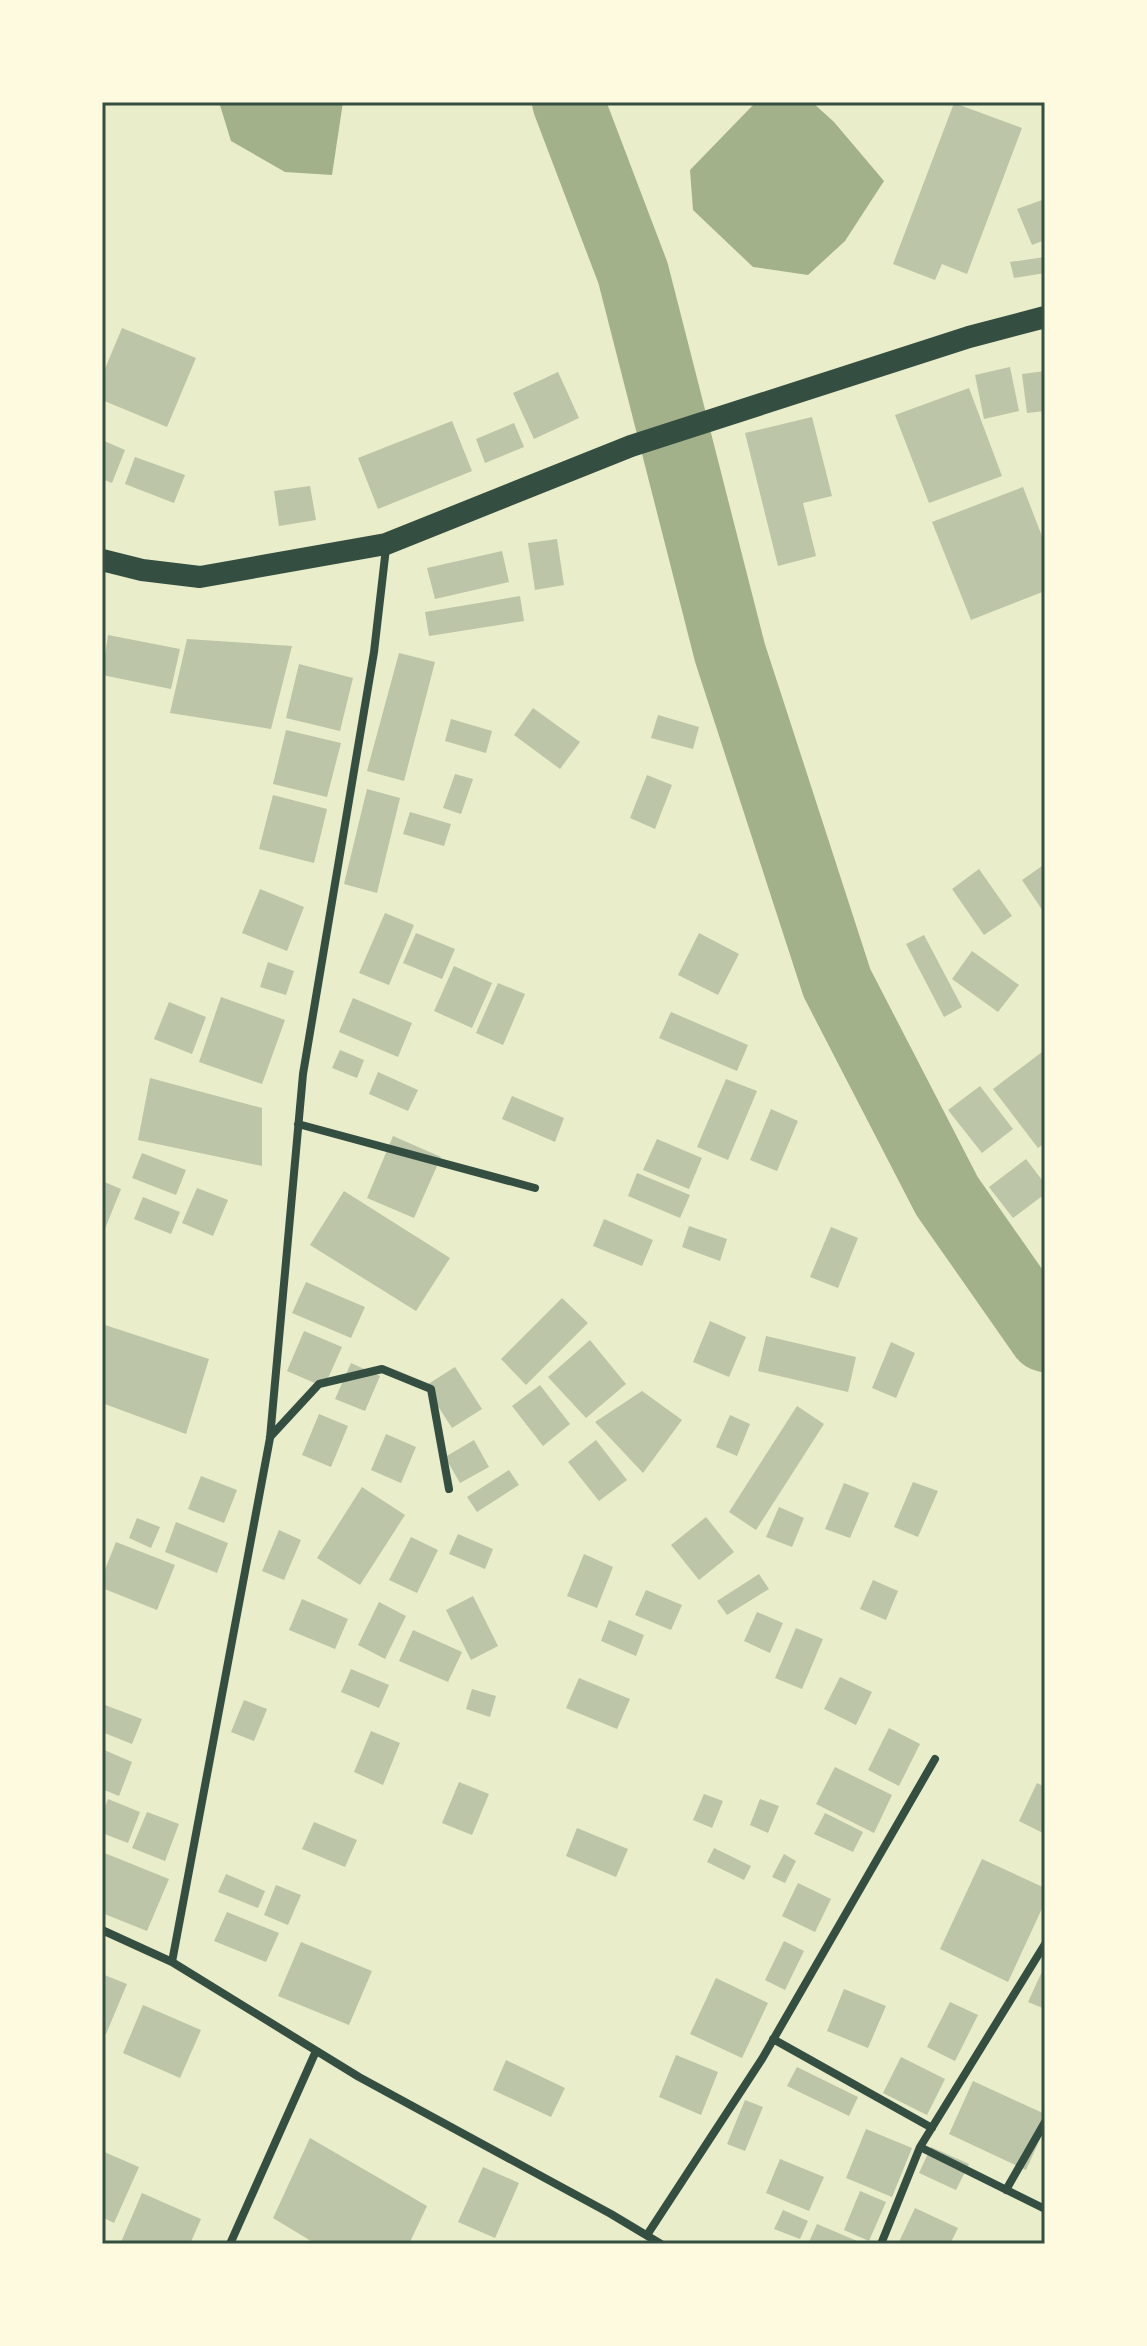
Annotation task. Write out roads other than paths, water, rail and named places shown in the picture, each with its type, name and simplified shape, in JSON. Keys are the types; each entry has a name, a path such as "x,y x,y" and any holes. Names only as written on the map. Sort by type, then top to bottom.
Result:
{"highway":[{"path":"102,560 142,570 200,577 386,544 631,446 969,337 1045,317"}],"street":[{"path":"172,1962 270,1438 303,1074 374,652 386,544"},
{"path":"298,1124 535,1188"},
{"path":"270,1438 319,1384 382,1369 431,1389 449,1489"},
{"path":"647,2235 773,2039 935,1759"},
{"path":"102,1930 172,1962 316,2051 661,2244"},
{"path":"881,2244 920,2147 1045,1944"},
{"path":"773,2039 932,2128"},
{"path":"230,2244 316,2051"},
{"path":"1006,2190 1045,2122"},
{"path":"920,2147 1045,2209"}],"waterway":[{"path":"568,102 633,273 730,653 837,983 947,1196 1045,1336"}]}
